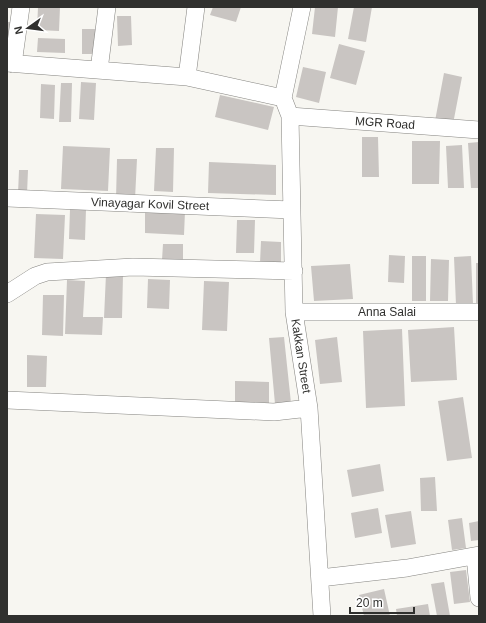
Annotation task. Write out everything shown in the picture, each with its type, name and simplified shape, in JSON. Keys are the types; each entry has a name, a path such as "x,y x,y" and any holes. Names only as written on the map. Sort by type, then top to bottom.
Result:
{"street":[{"path":"21,7 10,64 187,77 283,98 302,7"},
{"path":"99,70 107,7"},
{"path":"187,77 196,7"},
{"name":"Kakkan Street","path":"283,98 290,116 294,312 309,408 322,616"},
{"name":"MGR Road","path":"290,116 479,130"},
{"name":"Vinayagar Kovil Street","path":"7,198 292,210"},
{"path":"7,294 35,276 47,272 133,267 294,271"},
{"name":"Anna Salai","path":"294,312 479,312"},
{"path":"7,400 274,412 309,408"},
{"path":"320,578 407,568 477,556 479,598"}],"building":[{"path":"38,7 60,7 59,31 37,30"},
{"path":"213,7 241,7 236,22 210,15"},
{"path":"315,7 338,7 335,37 312,34"},
{"path":"354,7 372,7 366,42 348,39"},
{"path":"117,16 131,16 132,45 118,46"},
{"path":"7,22 14,22 15,42 7,42"},
{"path":"82,29 98,29 98,54 82,54"},
{"path":"38,38 65,39 65,53 37,52"},
{"path":"339,44 365,51 356,85 330,78"},
{"path":"303,67 326,72 319,103 296,97"},
{"path":"444,73 462,77 453,124 435,121"},
{"path":"81,82 96,83 94,120 79,119"},
{"path":"61,83 72,83 71,122 59,122"},
{"path":"41,84 55,85 54,119 40,118"},
{"path":"220,95 274,107 268,130 215,117"},
{"path":"362,137 378,137 379,177 362,177"},
{"path":"412,141 440,141 439,184 412,184"},
{"path":"479,142 479,188 471,188 468,143"},
{"path":"462,145 464,188 448,188 446,146"},
{"path":"63,146 110,148 108,191 61,189"},
{"path":"156,148 174,148 173,192 154,191"},
{"path":"117,159 137,159 135,199 116,199"},
{"path":"209,162 276,165 276,195 208,193"},
{"path":"19,170 28,170 27,194 18,194"},
{"path":"70,209 86,209 85,240 69,239"},
{"path":"145,210 185,211 184,235 145,233"},
{"path":"36,214 65,215 63,259 34,258"},
{"path":"237,220 255,220 254,253 236,253"},
{"path":"261,241 281,242 281,264 260,263"},
{"path":"163,244 183,244 183,261 162,260"},
{"path":"389,255 405,256 404,283 388,282"},
{"path":"412,256 426,256 426,301 412,301"},
{"path":"471,256 473,304 456,305 454,257"},
{"path":"431,259 449,260 448,301 430,301"},
{"path":"476,263 479,263 479,305 476,305"},
{"path":"350,264 353,299 314,301 311,266"},
{"path":"106,274 123,275 122,318 104,318"},
{"path":"148,279 170,280 169,309 147,308"},
{"path":"67,280 85,281 83,317 103,317 102,335 65,334"},
{"path":"204,281 229,282 227,331 202,330"},
{"path":"43,295 64,295 63,336 42,335"},
{"path":"454,327 457,380 411,382 408,330"},
{"path":"402,329 405,406 366,408 363,331"},
{"path":"284,337 291,403 275,404 269,338"},
{"path":"337,337 342,382 320,384 315,340"},
{"path":"27,355 47,356 46,387 27,387"},
{"path":"235,381 269,382 269,403 235,402"},
{"path":"463,397 472,458 447,461 438,401"},
{"path":"380,464 384,491 352,497 347,470"},
{"path":"435,477 437,511 421,511 420,478"},
{"path":"378,508 382,533 355,538 351,513"},
{"path":"411,511 416,544 391,548 385,515"},
{"path":"462,518 466,548 452,550 448,520"},
{"path":"479,521 479,540 471,541 469,523"},
{"path":"466,570 470,602 454,604 450,572"},
{"path":"444,582 450,616 437,616 431,584"},
{"path":"384,589 390,616 364,616 359,595"},
{"path":"428,604 430,616 397,616 396,609"}]}
